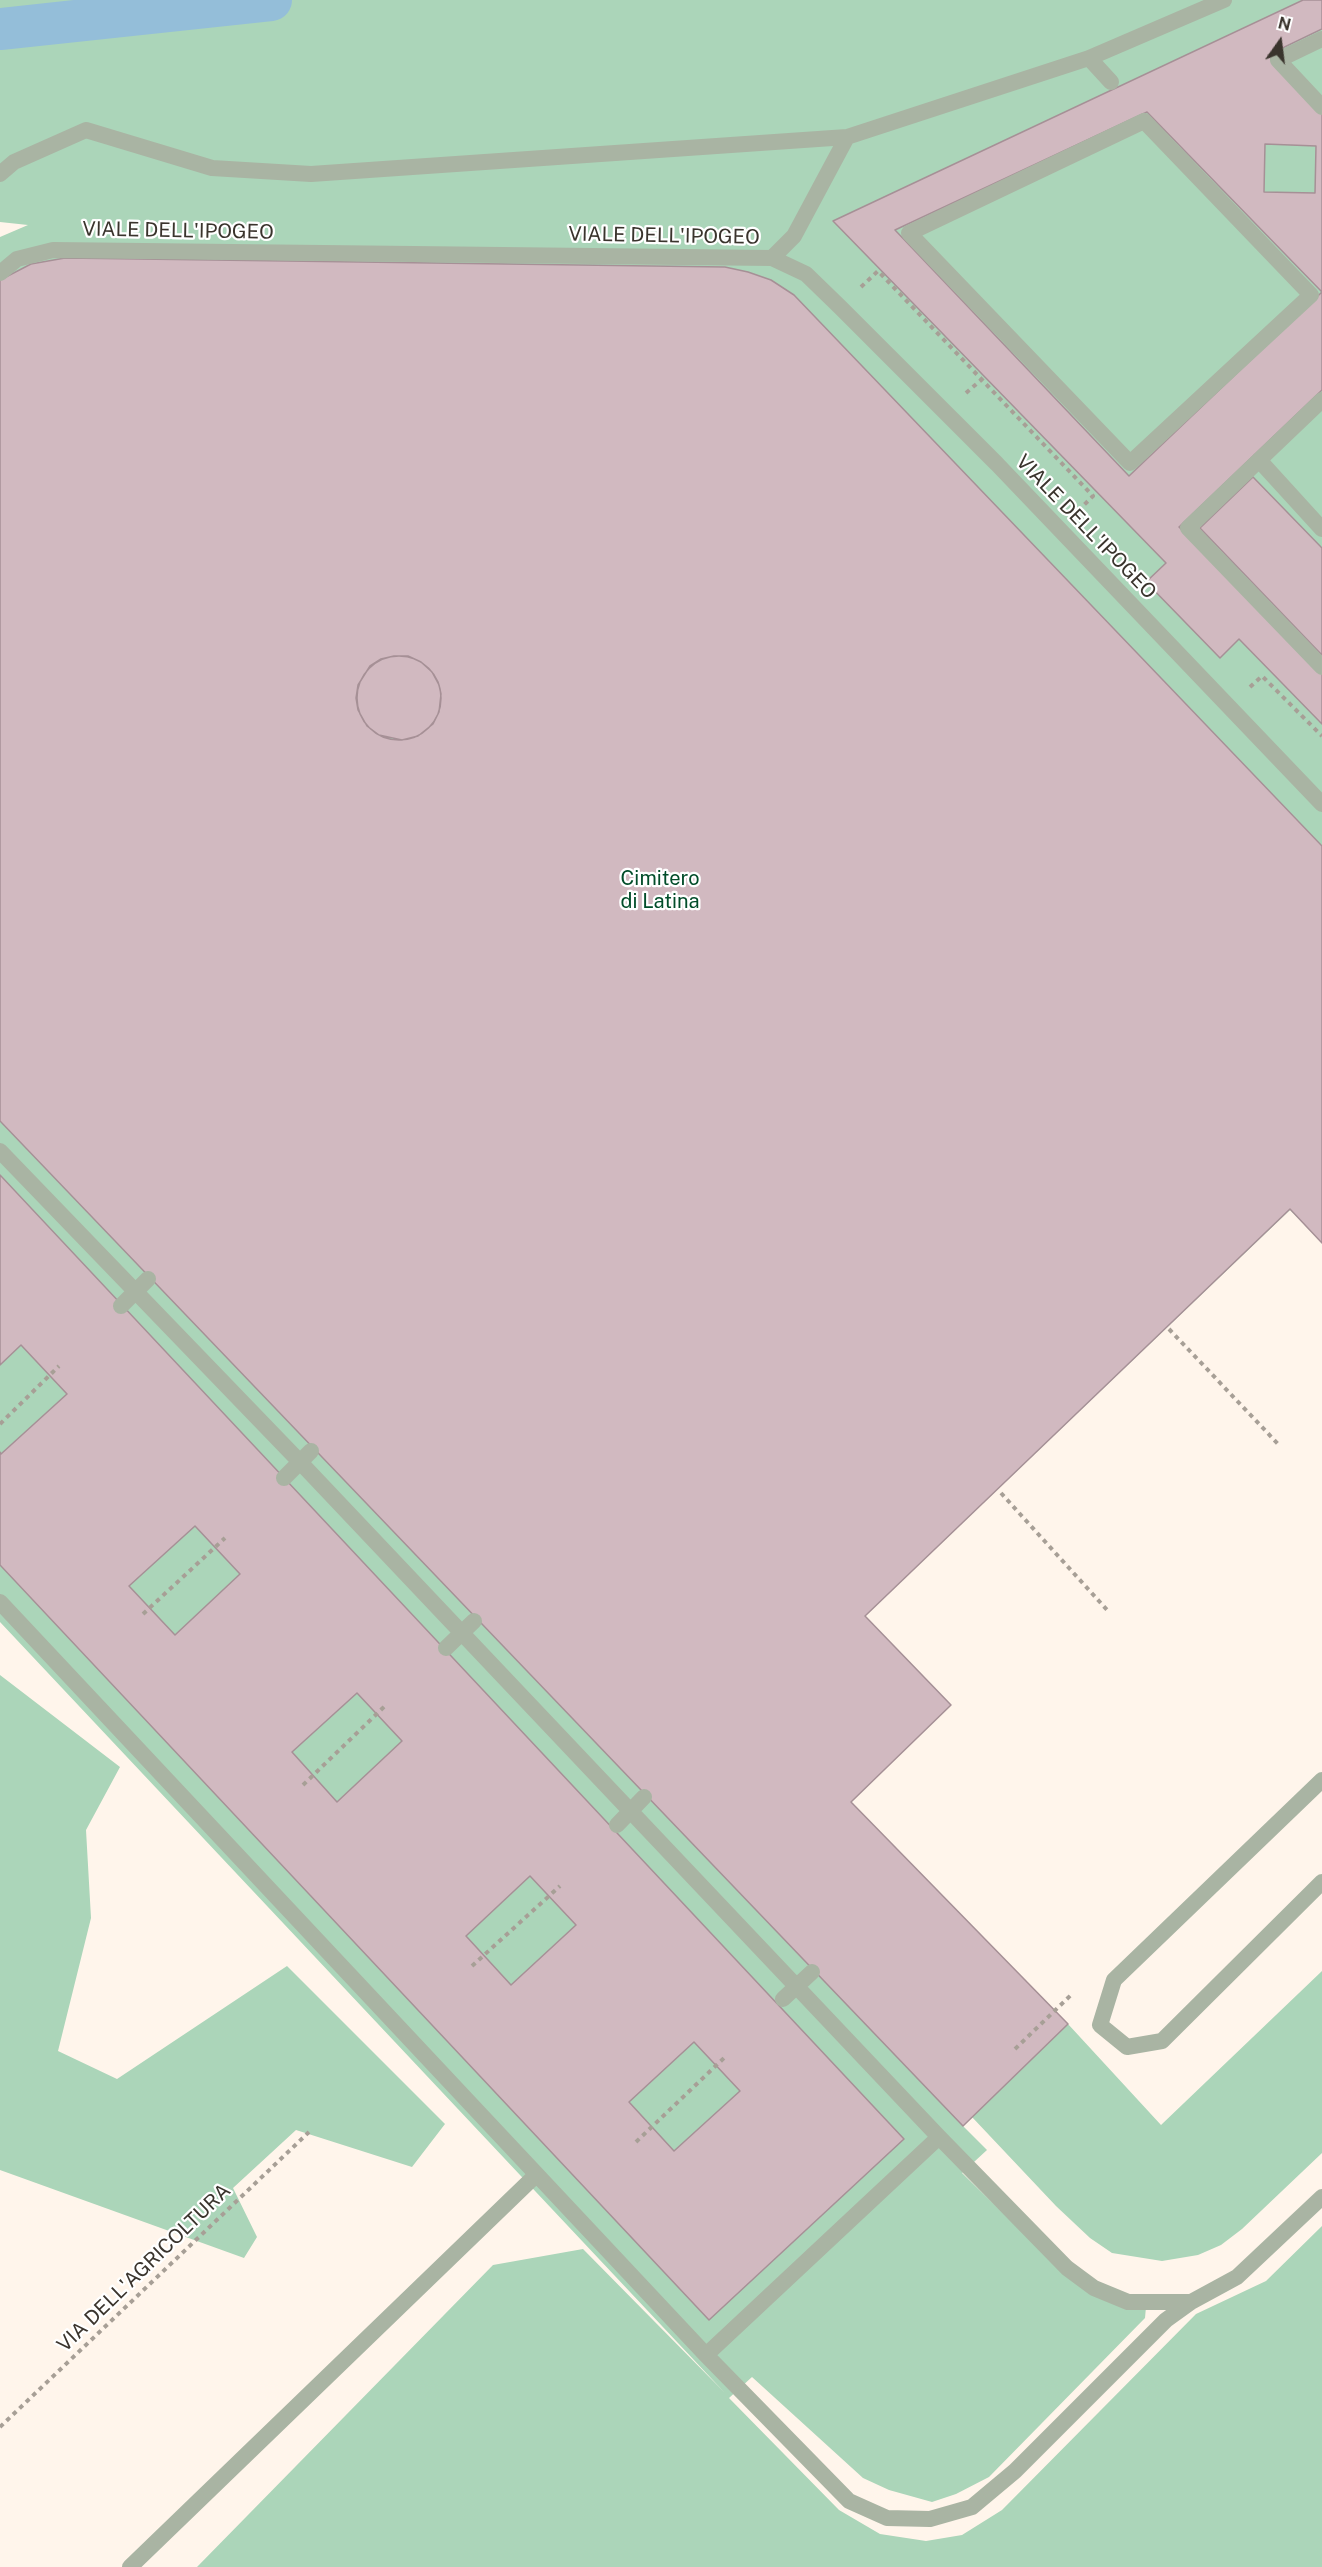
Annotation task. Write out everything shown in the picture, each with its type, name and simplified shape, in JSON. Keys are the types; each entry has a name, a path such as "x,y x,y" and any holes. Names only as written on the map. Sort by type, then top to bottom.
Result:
{"lane":[{"path":"0,174 14,162 86,130 212,168 311,174 848,137 1089,58 1224,0"},
{"path":"1322,39 1278,60 1322,107"},
{"path":"1089,58 1111,82"},
{"path":"1144,121 1311,295 1130,463 909,233 1144,121"},
{"path":"772,258 794,236 848,137"},
{"name":"VIALE DELL'IPOGEO","path":"0,273 17,259 53,250 772,258 806,274 840,307 1059,529 1322,804"},
{"path":"1322,400 1188,528 1322,667"},
{"path":"1259,460 1322,529"},
{"path":"0,1151 136,1292 305,1457 461,1634 939,2137 1067,2268 1094,2288 1128,2302 1191,2302"},
{"path":"121,1306 148,1279"},
{"path":"284,1478 305,1457"},
{"path":"0,1602 706,2355 849,2500 887,2518 930,2519 972,2507 1015,2471 1166,2320 1191,2302 1237,2277 1322,2197"},
{"path":"446,1648 474,1621"},
{"path":"1322,1780 1114,1980 1100,2025 1127,2047 1162,2041 1322,1882"},
{"path":"617,1825 644,1797"},
{"path":"783,2000 812,1972"},
{"path":"706,2355 939,2137"},
{"path":"130,2567 536,2175"}],"path":[{"path":"840,307 878,271 1094,496 1059,529"},
{"path":"1229,707 1263,676 1322,735"},
{"path":"1169,1329 1279,1445"},
{"path":"0,1424 59,1366"},
{"path":"1001,1493 1108,1611"},
{"path":"143,1614 225,1538"},
{"path":"303,1785 386,1705"},
{"path":"472,1966 560,1886"},
{"path":"1015,2049 1071,1995"},
{"path":"636,2142 725,2057"},
{"name":"VIA DELL'AGRICOLTURA","path":"0,2427 309,2132"}],"green space":[{"name":"Cimitero di Latina","path":"0,0 1322,0 1322,1243 1290,1210 865,1616 951,1705 851,1802 1068,2024 1161,2125 1322,1971 1322,2153 1242,2229 1221,2245 1198,2255 1162,2261 1112,2253 1090,2238 1056,2206 972,2117 963,2126 987,2150 962,2173 1063,2272 1146,2307 1145,2318 989,2477 956,2494 932,2502 889,2490 863,2478 752,2377 729,2398 839,2510 880,2534 926,2541 962,2535 1002,2510 1196,2314 1266,2281 1322,2226 1322,2567 197,2567 493,2265 583,2249 725,2393 0,1622 0,237 28,225 0,222"},
{"path":"0,1675 120,1767 86,1830 91,1918 58,2051 117,2079 287,1966 445,2124 412,2167 296,2130 233,2188 257,2237 244,2258 0,2170"}],"building":[{"path":"1303,0 1322,0 1322,29 1268,55 1322,113 1322,292 1322,390 1179,527 1322,673 1322,724 1239,639 1220,658 1146,582 1166,563 833,221","holes":["1147,112 1322,292 1129,476 895,230","1265,144 1316,146 1315,193 1264,192"]},
{"name":"Cimitero di Latina","path":"65,258 725,267 771,280 794,295 1322,846 1322,1243 1290,1209 865,1616 951,1705 851,1802 1068,2024 963,2126 0,1121 0,280 31,264","holes":["408,656 421,662 432,672 441,694 439,712 433,724 418,736 402,740 379,735 367,726 358,710 356,698 358,685 370,666 381,659"]},
{"path":"1253,477 1322,548 1322,655 1200,528"},
{"path":"399,656 415,659 429,668 438,682 441,698 438,714 429,728 415,737 399,740 383,737 369,728 360,714 357,698 360,682 369,668 383,659"},
{"path":"0,1175 904,2139 709,2320 0,1565 0,1452 1,1454 67,1394 21,1345 0,1365","holes":["195,1526 240,1574 175,1635 129,1586","357,1693 402,1741 337,1802 292,1752","530,1876 576,1925 511,1985 466,1936","694,2042 740,2091 674,2151 629,2102"]}],"waterway":[{"path":"0,29 271,0"}]}
